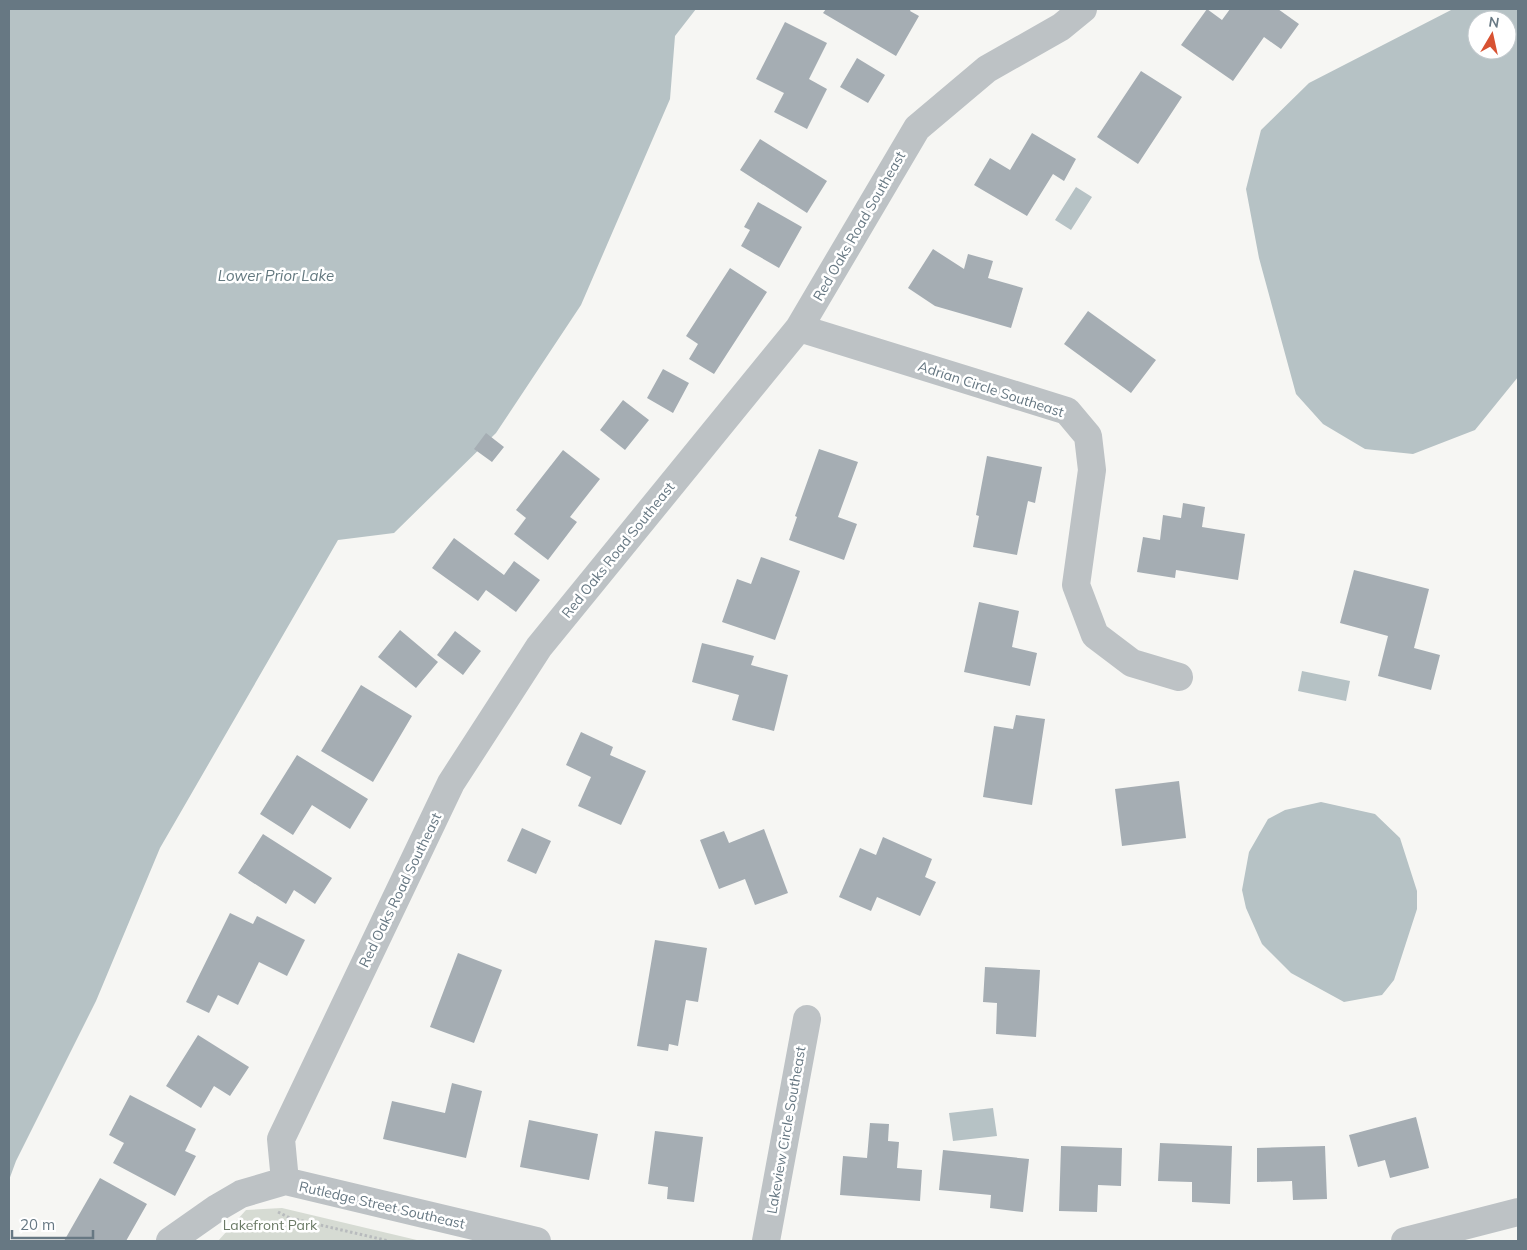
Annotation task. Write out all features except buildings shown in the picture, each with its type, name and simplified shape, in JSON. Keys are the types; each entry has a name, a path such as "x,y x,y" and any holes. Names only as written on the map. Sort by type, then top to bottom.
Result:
{"street":[{"name":"Red Oaks Road Southeast","path":"285,1182 281,1139 451,783 539,647 799,328 917,128 987,69 1061,27 1082,9"},
{"name":"Adrian Circle Southeast","path":"799,328 1067,411 1088,436 1092,470 1076,585 1095,635 1132,663 1179,678"},
{"name":"Lakeview Circle Southeast","path":"766,1241 807,1018"},
{"path":"170,1241 242,1194 285,1182"},
{"name":"Rutledge Street Southeast","path":"285,1182 537,1241"},
{"path":"1405,1241 1518,1212"}],"path":[{"path":"242,1194 290,1218 389,1241"}],"green space":[{"name":"Lakefront Park","path":"282,1208 421,1241 218,1241 246,1210"}],"water":[{"name":"Lower Prior Lake","path":"9,9 696,9 675,36 670,99 581,305 496,433 394,533 338,540 160,848 96,1001 16,1161 9,1180"},
{"path":"1453,9 1518,9 1518,377 1475,430 1413,454 1365,449 1323,424 1296,394 1259,258 1246,189 1261,130 1309,83"},
{"path":"1076,187 1092,197 1071,230 1055,220"},
{"path":"1302,671 1350,681 1346,701 1298,691"},
{"path":"1321,802 1375,814 1400,838 1417,891 1417,909 1394,980 1382,995 1344,1002 1291,973 1262,944 1246,908 1242,890 1249,852 1268,819 1285,810"},
{"path":"993,1108 997,1136 953,1141 949,1113"}]}
